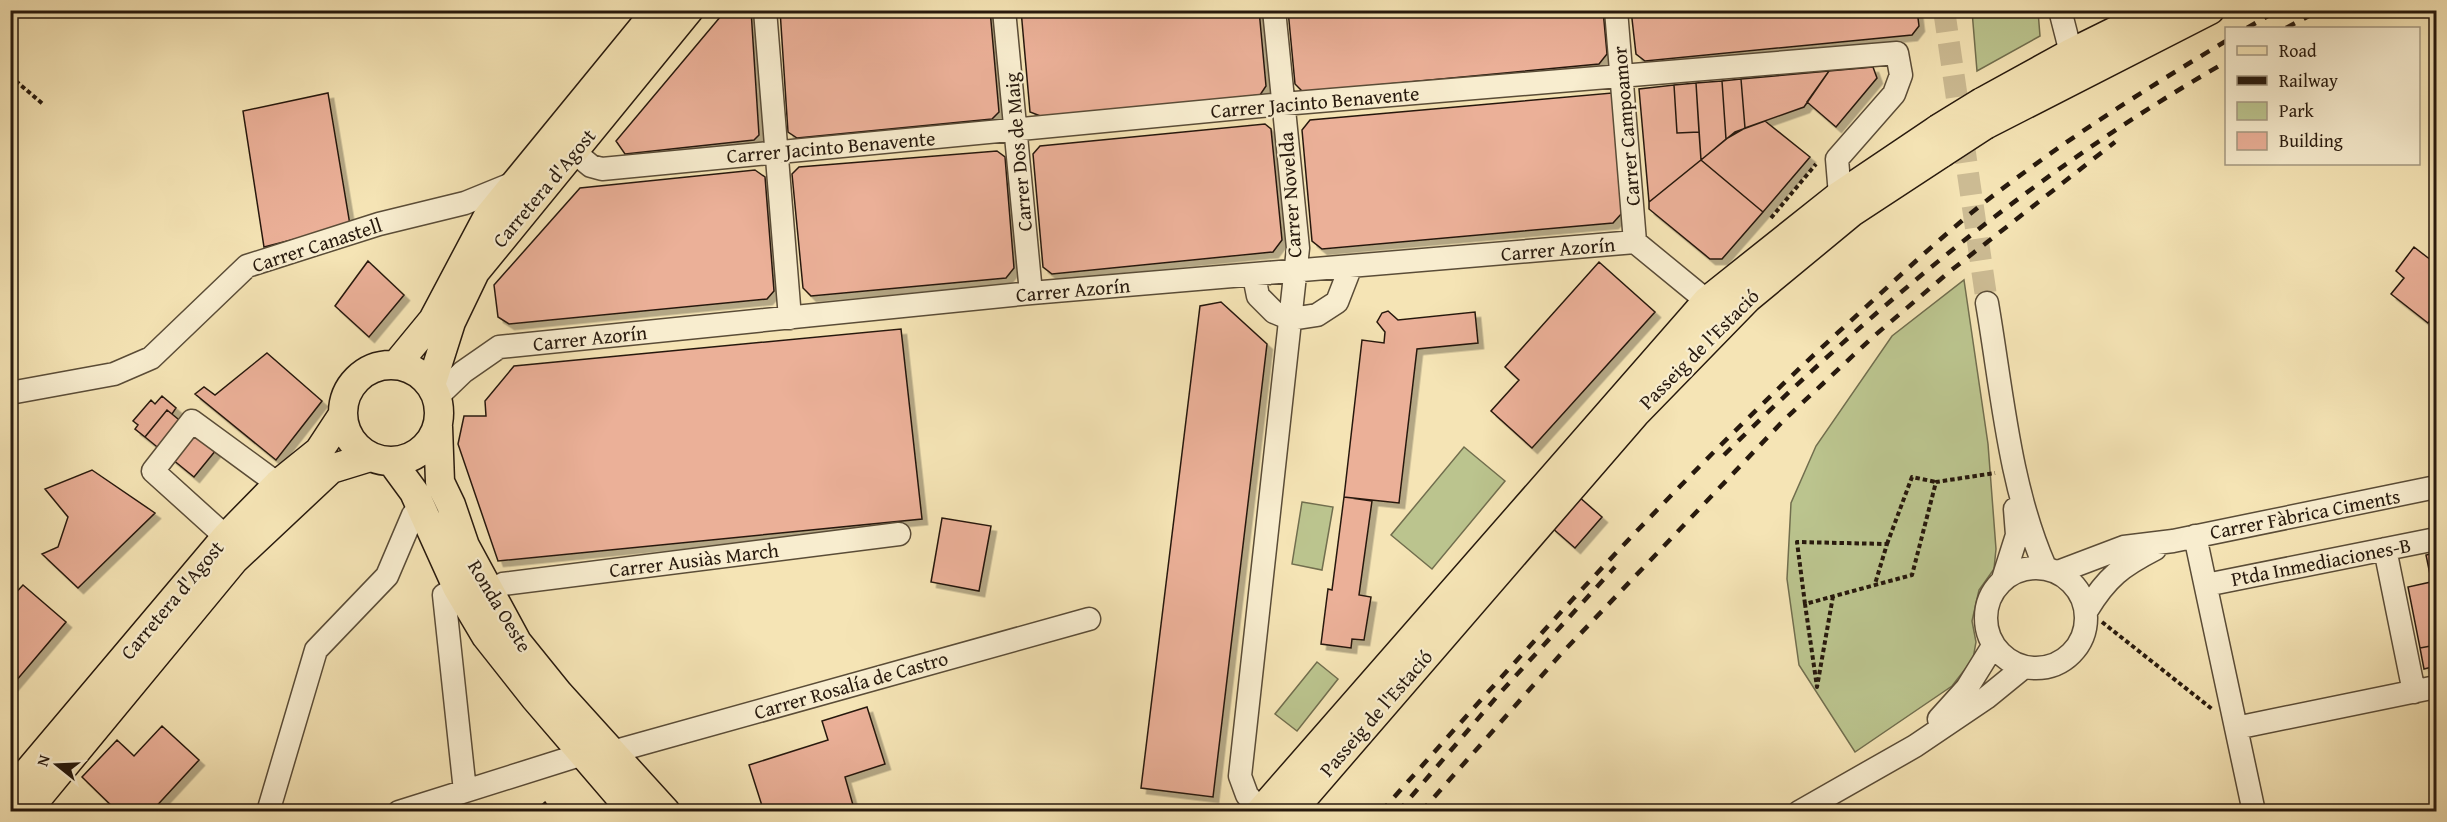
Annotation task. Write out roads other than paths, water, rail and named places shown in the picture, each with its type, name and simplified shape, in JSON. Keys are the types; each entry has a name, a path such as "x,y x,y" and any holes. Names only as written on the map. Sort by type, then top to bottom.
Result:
{"main road":[{"name":"Carretera d'Agost","path":"396,364 433,320 487,218 657,10"},
{"name":"Carretera d'Agost","path":"434,391 451,322 475,272 689,10"},
{"name":"Passeig de l'Estació","path":"1260,811 1707,301 1840,195 1940,141 2071,53 2158,10"},
{"name":"Passeig de l'Estació","path":"1983,114 2210,10"},
{"name":"Passeig de l'Estació","path":"1291,812 1635,414 1748,298 1940,141"},
{"path":"396,364 416,371 434,391 440,412 438,427 431,441 420,452 407,459 381,459 351,440 342,416 346,395 358,378 375,367 396,364"},
{"name":"Carretera d'Agost","path":"10,794 226,537 278,484 319,451 342,416"},
{"name":"Ronda Oeste","path":"438,427 440,482 451,505 465,546 518,642 559,694 666,812"},
{"name":"Carretera d'Agost","path":"26,812 234,560 331,470 381,459"},
{"name":"Ronda Oeste","path":"381,459 414,492 457,587 486,636 633,812"}],"street":[{"path":"765,10 790,318"},
{"name":"Carrer Dos de Maig","path":"1004,10 1031,293"},
{"name":"Carrer Novelda","path":"1260,811 1247,795 1240,776 1298,248 1274,10"},
{"name":"Carrer Campoamor","path":"1616,10 1635,242"},
{"path":"2060,10 2071,53"},
{"name":"Carrer Jacinto Benavente","path":"574,152 591,166 602,169 1283,104 1897,53 1901,75 1894,94 1837,159 1840,195"},
{"name":"Carrer Canastell","path":"10,393 114,374 151,358 247,266 378,224 465,203 514,183"},
{"name":"Carrer Azorín","path":"434,391 499,347 1031,293 1254,276 1635,242 1707,301"},
{"path":"1254,276 1258,296 1274,312 1291,319 1317,315 1337,302 1351,266"},
{"path":"1987,303 2013,463 2030,534 2052,570 2079,590 2087,610 2084,635 2071,656 2049,668 2024,667 2007,659 1993,646 1987,632 1986,611 1993,590 2003,579 2022,568 2052,570"},
{"path":"226,537 153,471 192,420 278,484"},
{"path":"2003,579 2017,535 2013,463"},
{"name":"Carrer Fàbrica Ciments","path":"2052,570 2124,547 2184,538 2436,487"},
{"path":"268,812 316,650 387,576 414,515 423,508"},
{"name":"Carrer Ausiàs March","path":"489,590 503,584 899,534"},
{"path":"2184,538 2206,585 2254,812"},
{"name":"Carrer Fàbrica Ciments","path":"2087,610 2097,594 2122,566 2184,538"},
{"name":"Ptda Inmediaciones-B","path":"2206,585 2436,539"},
{"path":"2385,549 2414,692"},
{"path":"457,587 444,595 465,791"},
{"name":"Carrer Rosalía de Castro","path":"612,752 1089,619"},
{"path":"1915,746 1967,688 1993,646"},
{"path":"1799,812 1915,746 1986,698 2024,667"},
{"path":"2236,728 2436,687"},
{"path":"399,812 583,754"}],"tunnel":[{"path":"1944,10 1987,303"}],"railway":[{"path":"2249,27 2278,10"},
{"path":"2288,27 2320,10"},
{"path":"1381,812 1549,625 1664,503 1783,384 1906,270 1969,214 2040,161 2118,108 2225,42"},
{"path":"1724,455 1840,346 1962,242 2091,147 2225,63"},
{"path":"1421,812 1561,654 1785,419 1874,336 1949,272 2115,142"},
{"path":"1398,812 1500,693 1615,567"}]}
